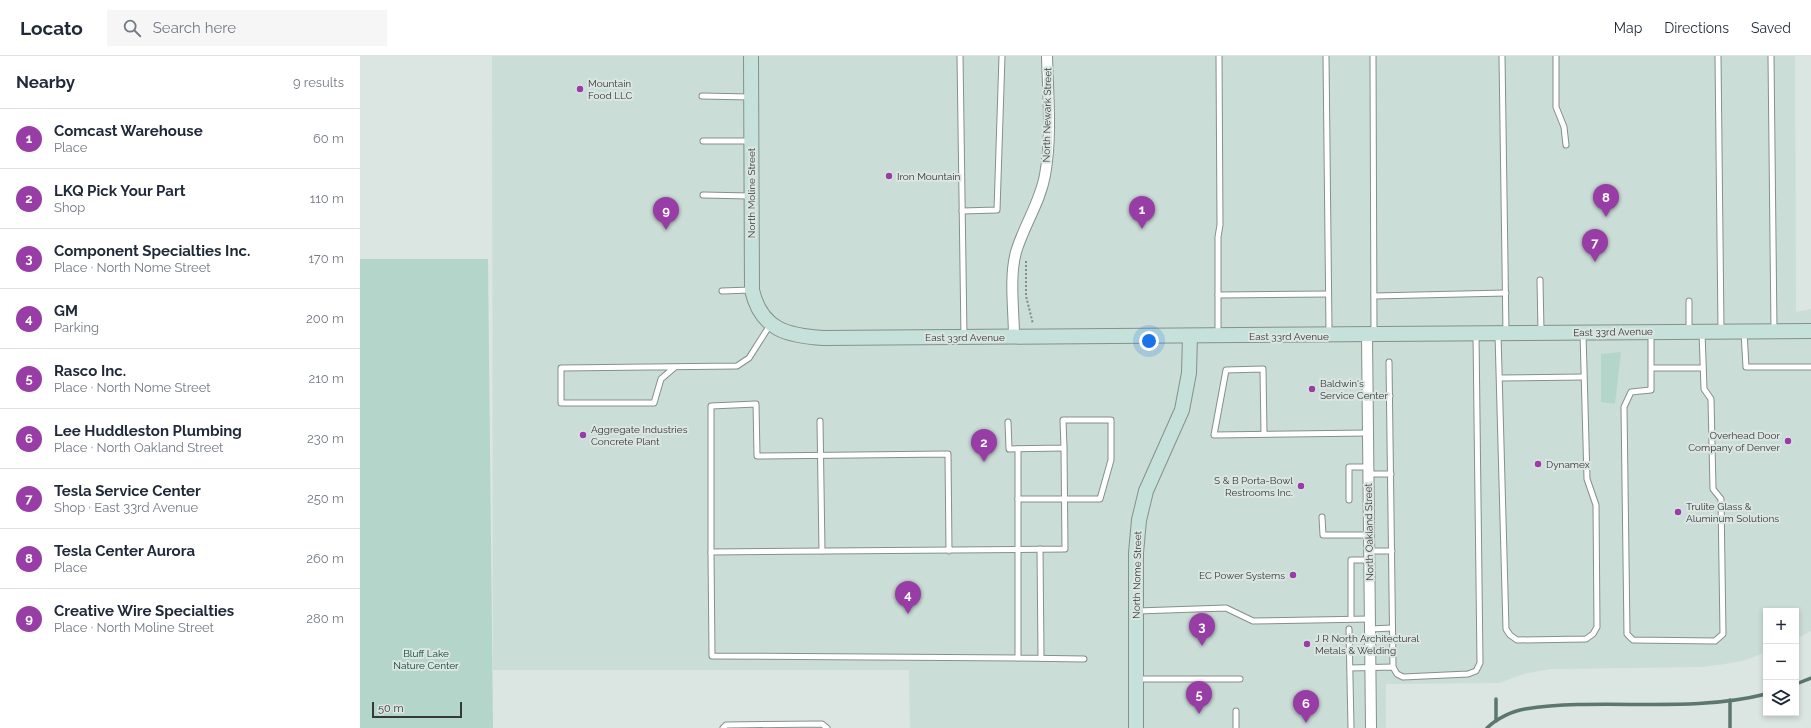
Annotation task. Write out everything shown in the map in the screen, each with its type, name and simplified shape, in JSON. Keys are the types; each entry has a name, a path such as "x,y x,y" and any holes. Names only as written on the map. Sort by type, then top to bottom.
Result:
{"street":[{"name":"North Moline Street","path":"751,56 752,290 759,312 770,324"},
{"name":"North Newark Street","path":"1014,337 1014,270 1016,254 1038,199 1046,173 1048,135 1047,56"},
{"name":"East 33rd Avenue","path":"770,324 786,333 811,337 1218,336 1811,331"},
{"name":"North Oakland Street","path":"1370,335 1368,471 1372,728"},
{"name":"North Nome Street","path":"1136,728 1136,553 1139,520 1146,491 1182,410 1189,373 1190,336"}],"lane":[{"path":"960,56 964,337"},
{"path":"962,211 997,210 1002,56"},
{"path":"1218,336 1218,237 1220,225 1219,56"},
{"path":"1326,56 1329,335"},
{"path":"1370,335 1374,296 1373,56"},
{"path":"1502,56 1506,294 1500,378 1506,629 1510,635 1517,640 1586,639 1593,634 1597,627 1596,504 1587,479 1583,377 1583,333"},
{"path":"1556,56 1556,107 1564,127 1566,145"},
{"path":"1718,56 1721,331"},
{"path":"1771,56 1774,331"},
{"path":"702,96 751,96"},
{"path":"703,141 751,141"},
{"path":"703,195 751,196"},
{"path":"1540,280 1541,333"},
{"path":"722,291 752,290"},
{"path":"1218,295 1328,294"},
{"path":"1374,296 1506,294"},
{"path":"1651,332 1651,390 1631,392 1624,408 1627,634 1633,640 1715,641 1723,634 1721,499 1713,489 1711,399 1704,389 1703,368 1689,301"},
{"path":"674,367 661,379 654,403 561,403 561,368 737,366 749,358 770,324"},
{"path":"1744,331 1746,367 1811,367"},
{"path":"1389,362 1393,667 1397,674 1403,677 1468,674 1476,671 1480,663 1476,334"},
{"path":"1652,368 1703,368"},
{"path":"1264,434 1263,369 1226,370 1214,434 1264,434 1368,433"},
{"path":"1500,378 1583,377"},
{"path":"1368,396 1390,396"},
{"path":"949,551 948,454 757,456 756,404 711,406 712,656 1084,658"},
{"path":"711,552 1065,549 1065,499 1063,420 1111,420 1111,460 1100,499 1065,499 1018,499"},
{"path":"820,421 822,551"},
{"path":"1008,422 1009,449 1064,448"},
{"path":"1018,449 1018,658"},
{"path":"1350,500 1350,467 1391,474"},
{"path":"1322,517 1323,535 1369,535"},
{"path":"1040,549 1041,658"},
{"path":"1351,618 1351,560 1392,551"},
{"path":"1136,611 1226,608 1253,621 1351,618 1370,624 1392,628"},
{"path":"1349,629 1351,728"},
{"path":"1350,668 1393,667"},
{"path":"1136,679 1240,679"},
{"path":"1236,711 1236,728"},
{"path":"723,728 726,725 822,724 827,728"}],"shaded area":[{"path":"492,56 1795,56 1796,312 1811,309 1811,631 1799,637 1799,608 1763,608 1763,653 1746,660 1701,667 1551,669 1523,674 1499,683 1386,684 1386,728 910,728 909,670 493,670"}],"green space":[{"name":"Bluff Lake Nature Center","path":"360,259 488,259 493,728 360,728"},
{"path":"1621,352 1615,404 1601,402 1601,354"}],"waterway":[{"path":"1799,683 1811,678"},
{"path":"1487,728 1504,716 1525,709 1585,704 1706,703 1736,700 1763,695"},
{"path":"1496,699 1496,721"},
{"path":"1730,700 1730,728"}],"place":[{"name":"Mountain Food LLC","path":"580,89"},
{"name":"Iron Mountain","path":"889,176"},
{"name":"Tesla Center Aurora","path":"1606,217"},
{"name":"Comcast Warehouse","path":"1142,229"},
{"name":"Creative Wire Specialties","path":"666,230"},
{"name":"Tesla Service Center","path":"1595,262"},
{"name":"Baldwin's Service Center","path":"1312,389"},
{"name":"Aggregate Industries Concrete Plant","path":"583,435"},
{"name":"Overhead Door Company of Denver","path":"1788,441"},
{"name":"LKQ Pick Your Part","path":"984,462"},
{"name":"Dynamex","path":"1538,464"},
{"name":"S & B Porta-Bowl Restrooms Inc.","path":"1301,486"},
{"name":"Trulite Glass & Aluminum Solutions","path":"1678,512"},
{"name":"EC Power Systems","path":"1293,575"},
{"name":"GM","path":"908,614"},
{"name":"J R North Architectural Metals & Welding","path":"1307,644"},
{"name":"Component Specialties Inc.","path":"1202,646"},
{"name":"Rasco Inc.","path":"1199,714"},
{"name":"Lee Huddleston Plumbing","path":"1306,723"}]}
